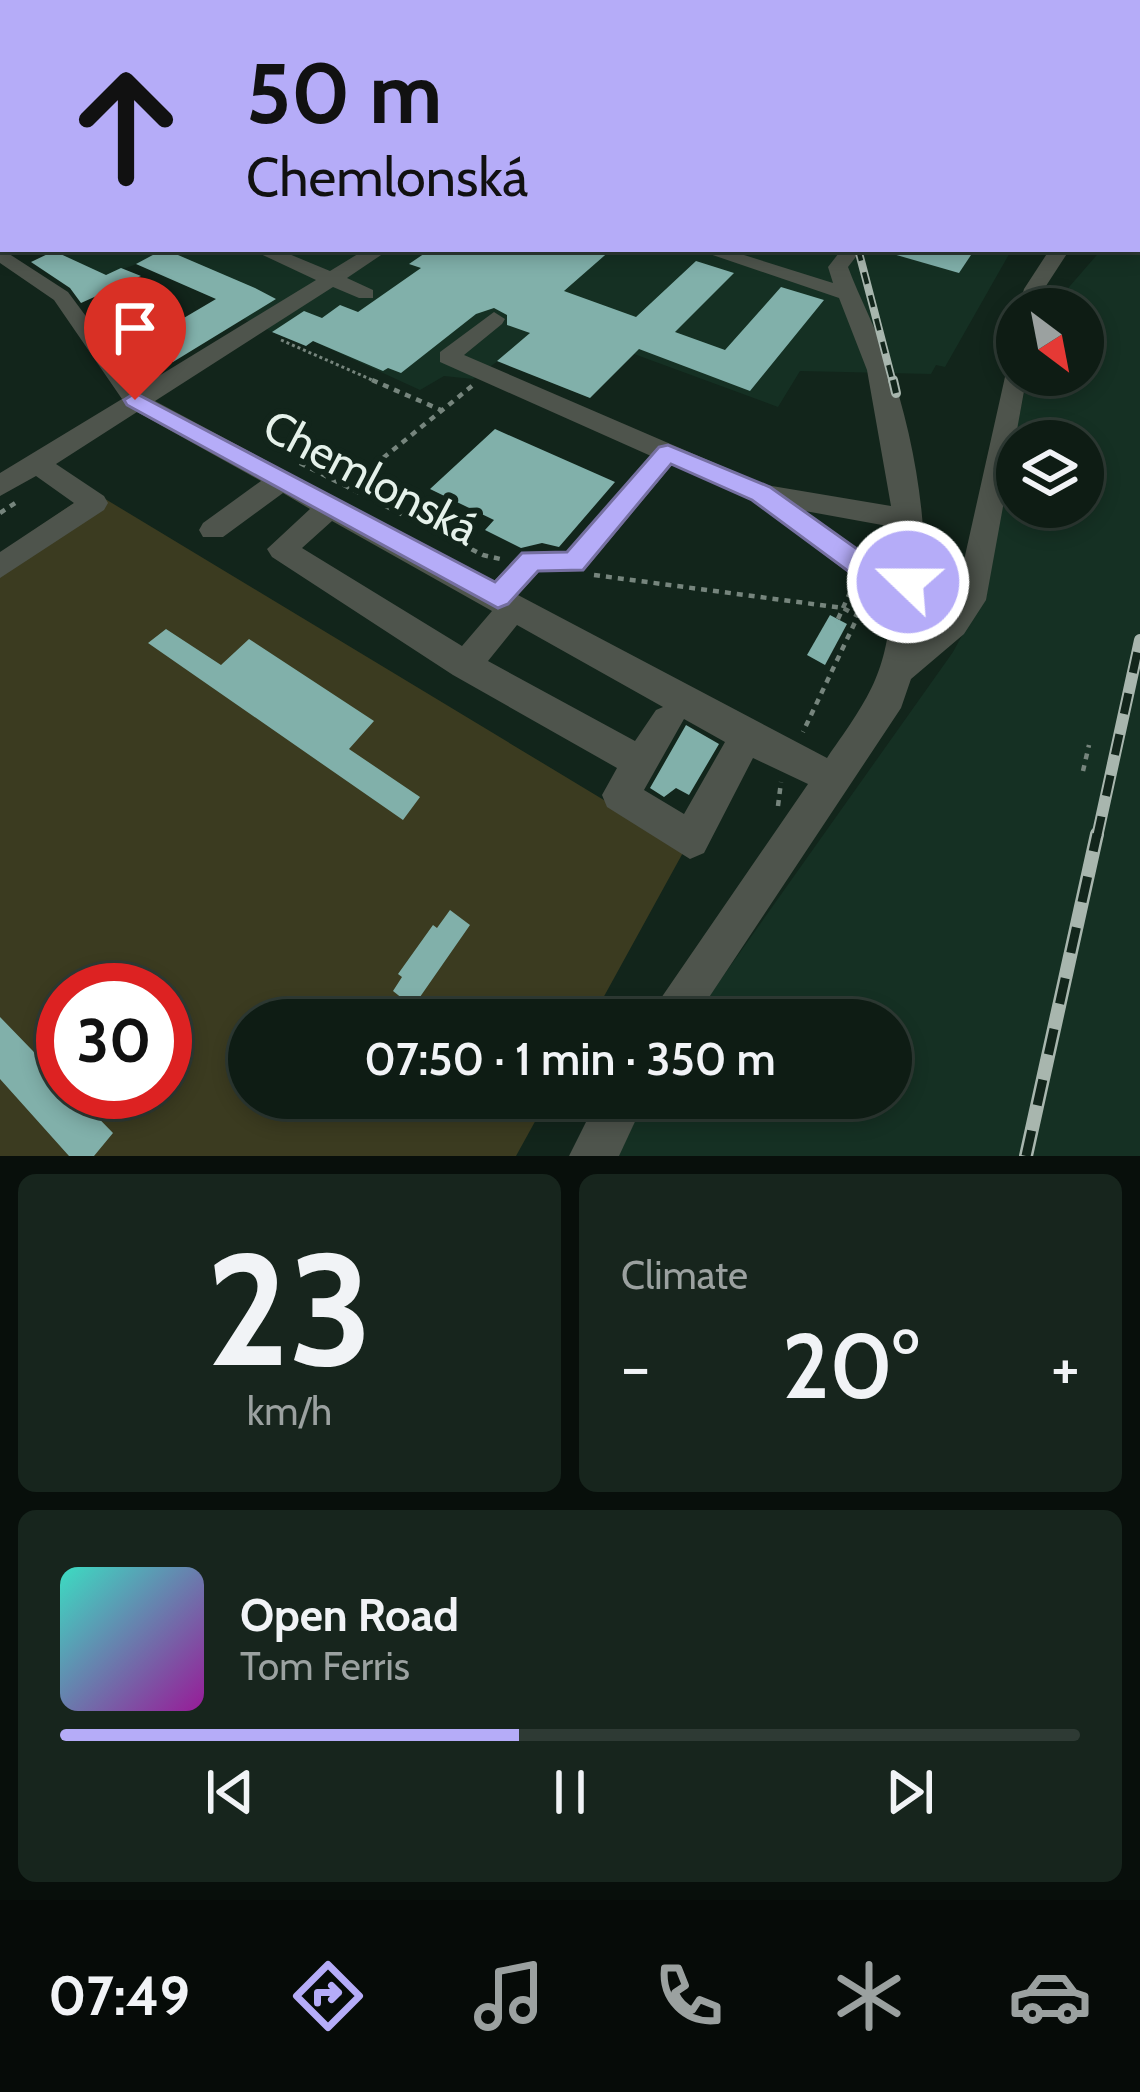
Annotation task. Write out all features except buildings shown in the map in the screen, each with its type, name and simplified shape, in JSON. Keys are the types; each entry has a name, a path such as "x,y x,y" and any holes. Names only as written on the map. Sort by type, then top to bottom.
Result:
{"street":[{"path":"268,252 366,294"},
{"path":"292,261 308,252"},
{"path":"22,474 375,252"},
{"path":"714,252 847,295"},
{"path":"1035,288 1058,252"},
{"path":"0,254 61,296 135,400"},
{"path":"682,999 889,698 900,669 912,550 879,369 847,295 845,258 796,278"},
{"path":"494,319 448,358 761,494 861,566 908,582"},
{"path":"900,669 953,625 970,600 1011,396"},
{"name":"Chemlonská","path":"135,400 339,497 506,601 789,759 832,777"},
{"path":"56,420 82,435"},
{"path":"465,664 527,565 532,560 574,563 668,453"},
{"path":"213,530 285,469"},
{"path":"0,567 94,503 22,474"},
{"path":"761,494 907,519"},
{"path":"339,497 282,549 465,664 640,763"},
{"path":"668,721 620,795 690,840 737,754"},
{"path":"593,1156 612,1119"}],"path":[{"path":"281,340 441,410"},
{"path":"339,497 487,374"},
{"path":"285,469 339,497 483,555 527,565"},
{"path":"0,513 22,474"},
{"path":"838,619 861,566"},
{"path":"592,575 843,608 858,616 797,744"},
{"path":"1083,771 1089,745"}],"shaded area":[{"path":"58,252 1010,252 945,367 936,365 931,374 800,371 778,407 634,354 590,398 498,361 473,379 444,376 420,390 313,341 306,346 277,334 215,306 221,301 137,264 103,276"},
{"path":"1099,252 1140,252 1140,1156 615,1156 634,1119 912,1119 912,999 707,999 953,652 978,606 996,523 996,528 1104,528 1104,420 1018,420 1023,396 1104,396 1104,288 1068,288"},
{"path":"92,491 685,849 603,999 228,999 228,1119 536,1119 516,1156 0,1156 0,553"}],"railway":[{"path":"859,252 893,383"},
{"path":"893,380 896,393"},
{"path":"1097,837 1140,640"},
{"path":"1026,1156 1097,834"}],"route":[{"path":"135,400 498,597 532,560 574,563 668,453 761,494 861,566 908,582"}]}
